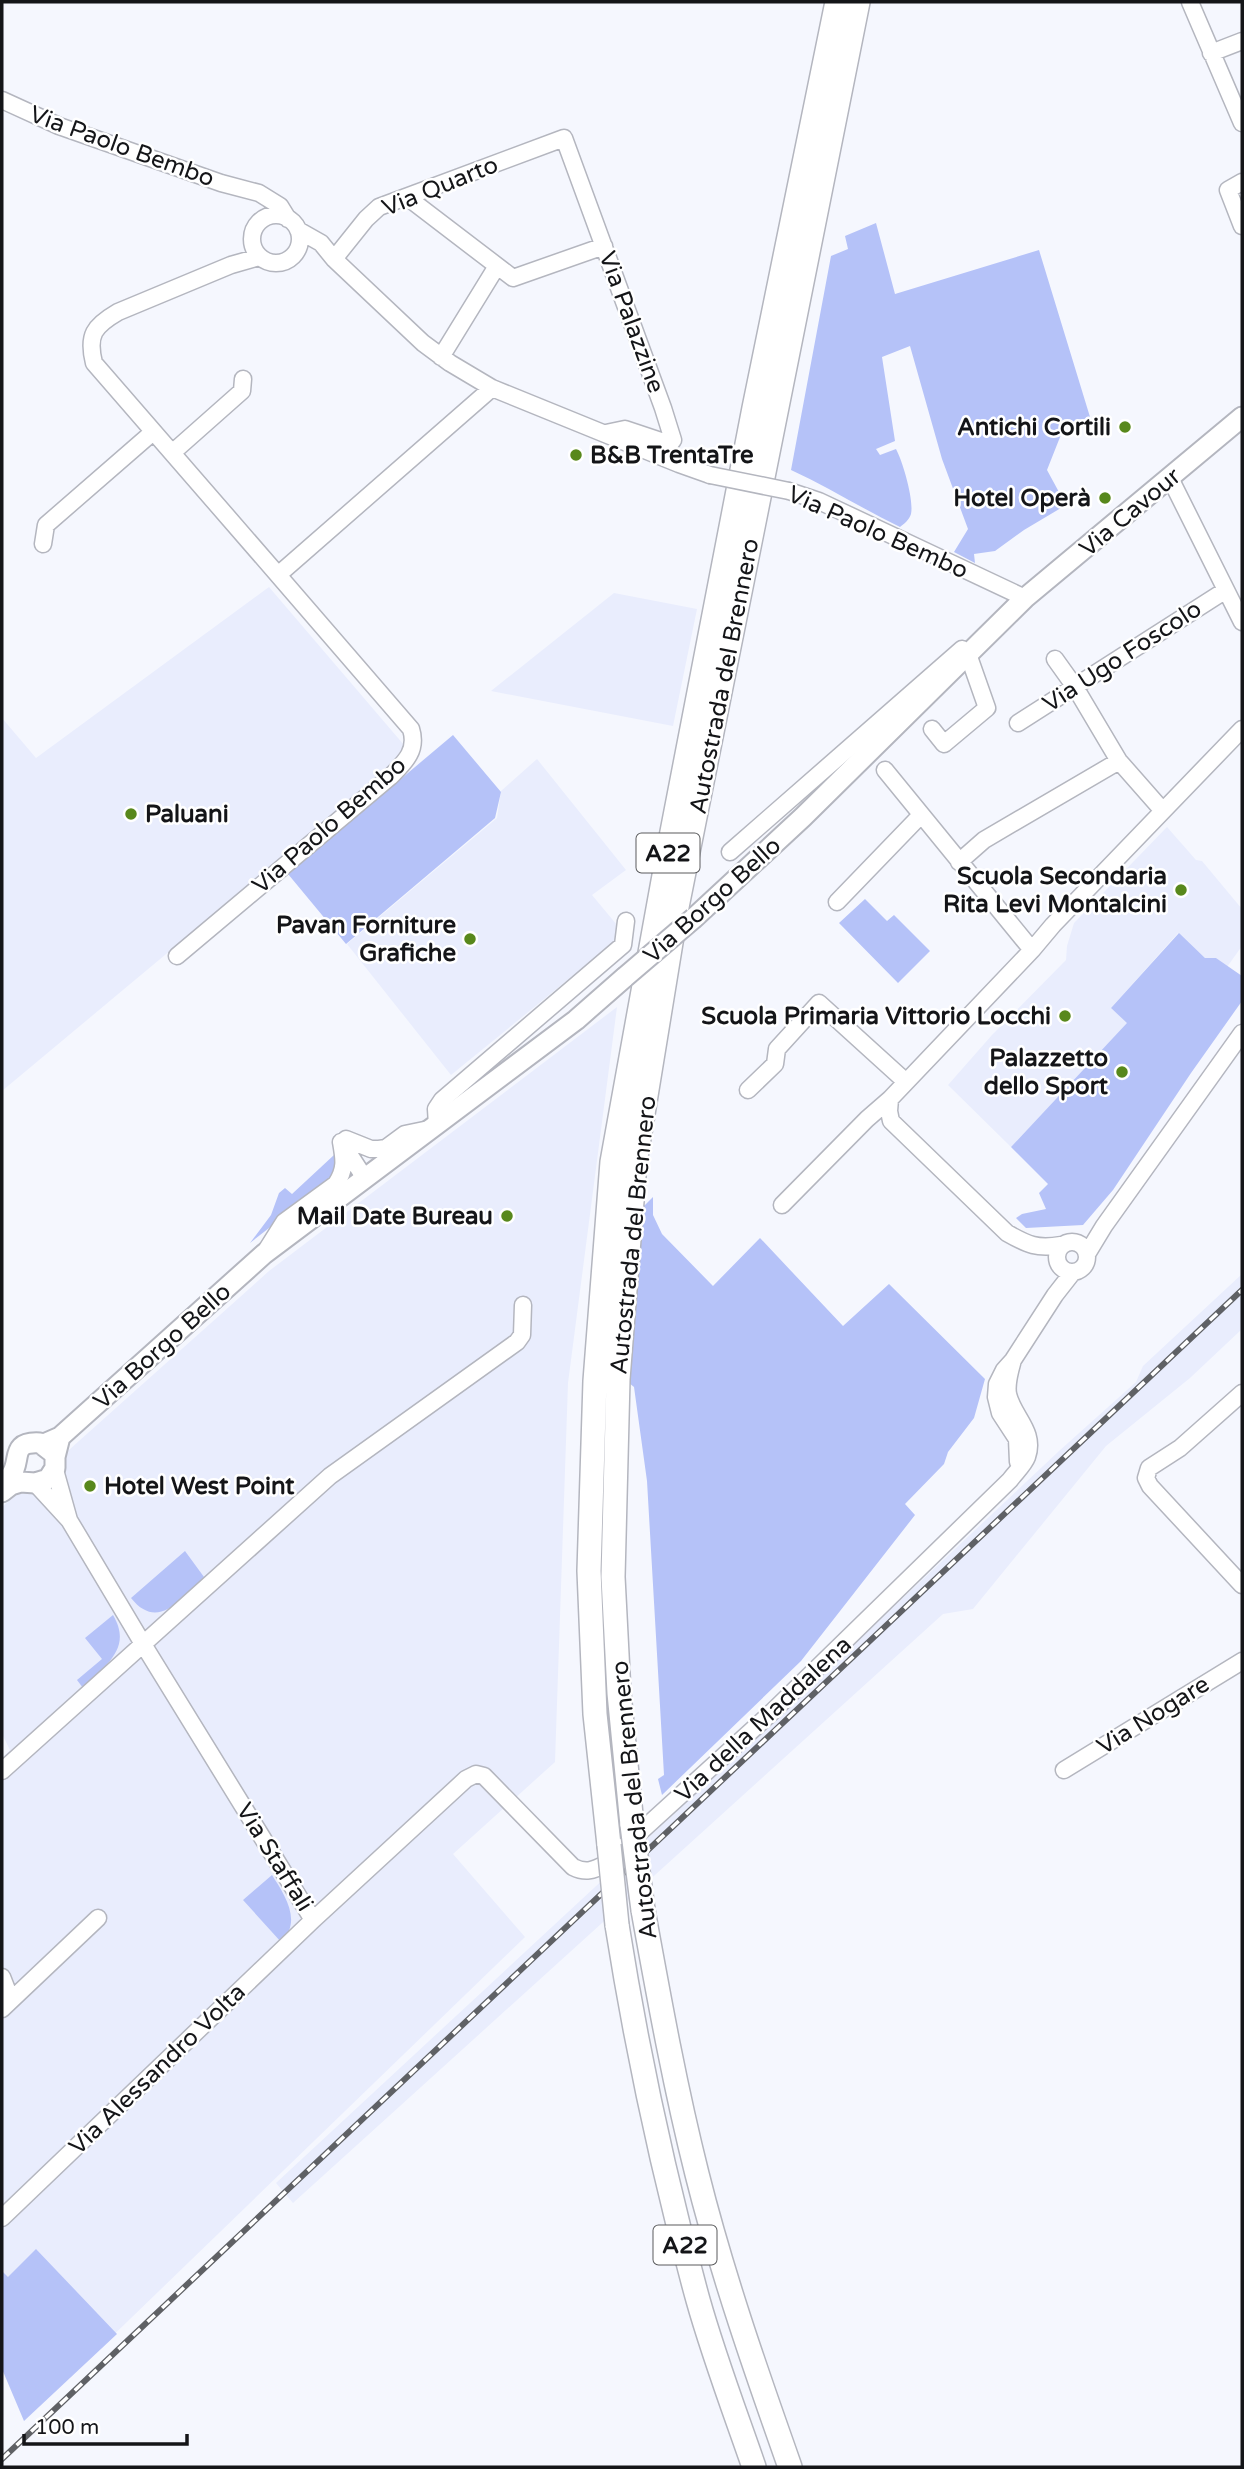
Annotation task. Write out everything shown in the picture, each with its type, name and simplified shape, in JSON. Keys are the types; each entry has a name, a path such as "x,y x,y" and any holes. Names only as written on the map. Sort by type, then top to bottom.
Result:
{"highway":[{"name":"Autostrada del Brennero","path":"754,2467 698,2301 649,2101 617,1925 595,1714 589,1571 595,1381 612,1162 692,730 836,2"},
{"name":"Autostrada del Brennero","path":"790,2467 742,2330 697,2175 663,2022 643,1910 619,1693 613,1565 618,1378 635,1163 676,912 858,2"}],"main road":[{"name":"Via Cavour","path":"1021,603 1242,417"},
{"name":"Via Borgo Bello","path":"2,1492 21,1482 33,1483 48,1479 53,1452 264,1254 576,1020 694,918 803,817 1021,603"},
{"name":"Via Borgo Bello","path":"2,1483 12,1475 15,1458 23,1447 36,1442 53,1452"},
{"path":"15,1466 22,1479 33,1483"}],"street":[{"path":"1190,2 1242,123"},
{"path":"1212,53 1242,41"},
{"name":"Via Paolo Bembo","path":"2,100 59,126 259,193 280,206 293,224 321,243 334,259 423,343 441,357 492,387 710,475 789,491 819,501 1021,603"},
{"name":"Via Quarto","path":"334,259 379,207 564,138"},
{"name":"Via Palazzine","path":"564,138 673,440 670,444 625,429 606,433"},
{"path":"1242,182 1228,190 1242,226"},
{"name":"Via Paolo Bembo","path":"243,189 255,200 260,211 259,222"},
{"path":"407,197 513,278 604,246"},
{"path":"277,215 293,224 300,236 295,255 281,263 273,264 255,251 254,228 259,222 277,215"},
{"name":"Via Paolo Bembo","path":"298,248 316,250 334,259"},
{"name":"Via Paolo Bembo","path":"177,956 390,777 408,760 413,736 411,729 94,363 90,347 94,330 103,321 118,312 231,265 255,251"},
{"path":"441,357 497,266"},
{"path":"172,453 242,391 243,379"},
{"path":"278,575 492,387"},
{"path":"43,544 46,525 153,432"},
{"path":"1170,478 1242,622"},
{"name":"Via Ugo Foscolo","path":"1018,723 1226,590"},
{"name":"Via Borgo Bello","path":"730,852 964,647 971,651"},
{"path":"932,729 944,744 987,708 971,651"},
{"path":"1055,659 1119,761 1163,811"},
{"path":"782,1205 890,1099 1242,729"},
{"path":"959,862 984,840 1119,761"},
{"path":"885,770 1032,950"},
{"path":"837,902 921,815"},
{"name":"Via Borgo Bello","path":"264,1254 284,1222 335,1184 342,1175 345,1162 343,1140 371,1149 386,1148 405,1134 434,1127 436,1109 442,1100 623,945 626,921"},
{"path":"748,1090 775,1064 776,1049 819,1003 905,1081"},
{"path":"890,1099 891,1121 1007,1233 1026,1244 1069,1256 1101,1230 1242,1033"},
{"path":"343,1140 369,1173"},
{"name":"Via della Maddalena","path":"476,1773 490,1781 564,1861 583,1872 596,1870 606,1864 772,1712 1010,1480 1018,1463 1019,1450 1013,1430 1000,1413 996,1397 1000,1377 1055,1294 1069,1256"},
{"path":"2,1771 330,1476 517,1342 522,1335 523,1305"},
{"path":"1242,1393 1180,1448 1149,1468 1146,1478 1150,1486 1242,1585"},
{"name":"Via Staffali","path":"53,1452 69,1520"},
{"name":"Via Staffali","path":"33,1483 69,1520 313,1920 476,1773"},
{"name":"Via Nogare","path":"1064,1770 1242,1661"},
{"path":"7,2005 99,1919"},
{"name":"Via Alessandro Volta","path":"2,2218 313,1920"},
{"path":"2,1977 7,2005"}],"shaded area":[{"path":"876,223 895,294 1039,250 1090,417 1064,427 1047,470 1066,505 995,551 974,554 975,563 954,552 968,529 942,459 910,346 882,357 895,441 876,449 880,455 896,449 899,455 912,508 906,522 900,527 791,470 831,256 848,249 845,236"},
{"path":"269,587 404,745 396,762 2,1091 2,718 36,758"},
{"path":"614,593 697,609 673,726 491,691"},
{"path":"453,735 501,792 495,818 346,944 288,874"},
{"path":"537,759 626,870 592,895 622,931 619,938 451,1075 347,944 497,818 501,791"},
{"name":"Scuola Primaria Vittorio Locchi","path":"1167,827 1196,860 1202,861 1242,909 1242,946 1227,967 1216,958 1205,958 1178,933 1111,1008 1128,1023 1011,1147 948,1085 992,1035 1066,960 1074,923"},
{"path":"865,899 887,921 894,915 930,951 898,983 839,923"},
{"path":"1179,933 1205,958 1216,958 1242,976 1242,1001 1113,1190 1083,1225 1026,1228 1016,1218 1022,1214 1046,1209 1039,1193 1048,1184 1011,1147 1127,1023 1111,1008"},
{"path":"617,1007 568,1383 555,1762 453,1854 525,1937 98,2350 2,2274 2,1758 10,1750 2,1734 2,1507 269,1271"},
{"path":"334,1155 337,1160 333,1178 250,1243 271,1215 279,1193 285,1188 292,1194"},
{"path":"653,1197 653,1215 662,1234 713,1286 760,1238 843,1326 889,1284 985,1379 974,1418 948,1452 944,1464 905,1504 915,1515 801,1661 662,1795 658,1779 664,1775 647,1481 634,1387 624,1379 641,1205 645,1205"},
{"path":"1242,1274 1242,1329 1190,1378 1106,1446 973,1609 943,1614 293,2203 276,2183 1136,1382 1143,1366"},
{"path":"185,1551 204,1577 169,1608 151,1612 141,1608 131,1598"},
{"path":"113,1615 120,1638 118,1647 114,1656 83,1688 77,1680 102,1659 85,1638"},
{"path":"272,1875 286,1899 291,1917 291,1925 281,1942 243,1900"},
{"path":"36,2249 117,2334 24,2421 2,2369 2,2271 8,2277"}],"railway":[{"path":"2,2459 1242,1290"}],"place":[{"name":"Antichi Cortili","path":"1125,427"},
{"name":"B&B TrentaTre","path":"576,455"},
{"name":"Hotel Operà","path":"1105,498"},
{"name":"Paluani","path":"131,814"},
{"name":"Scuola Secondaria Rita Levi Montalcini","path":"1181,890"},
{"name":"Pavan Forniture Grafiche","path":"470,939"},
{"name":"Scuola Primaria Vittorio Locchi","path":"1065,1016"},
{"name":"Palazzetto dello Sport","path":"1122,1072"},
{"name":"Mail Date Bureau","path":"507,1216"},
{"name":"Hotel West Point","path":"90,1486"}]}
